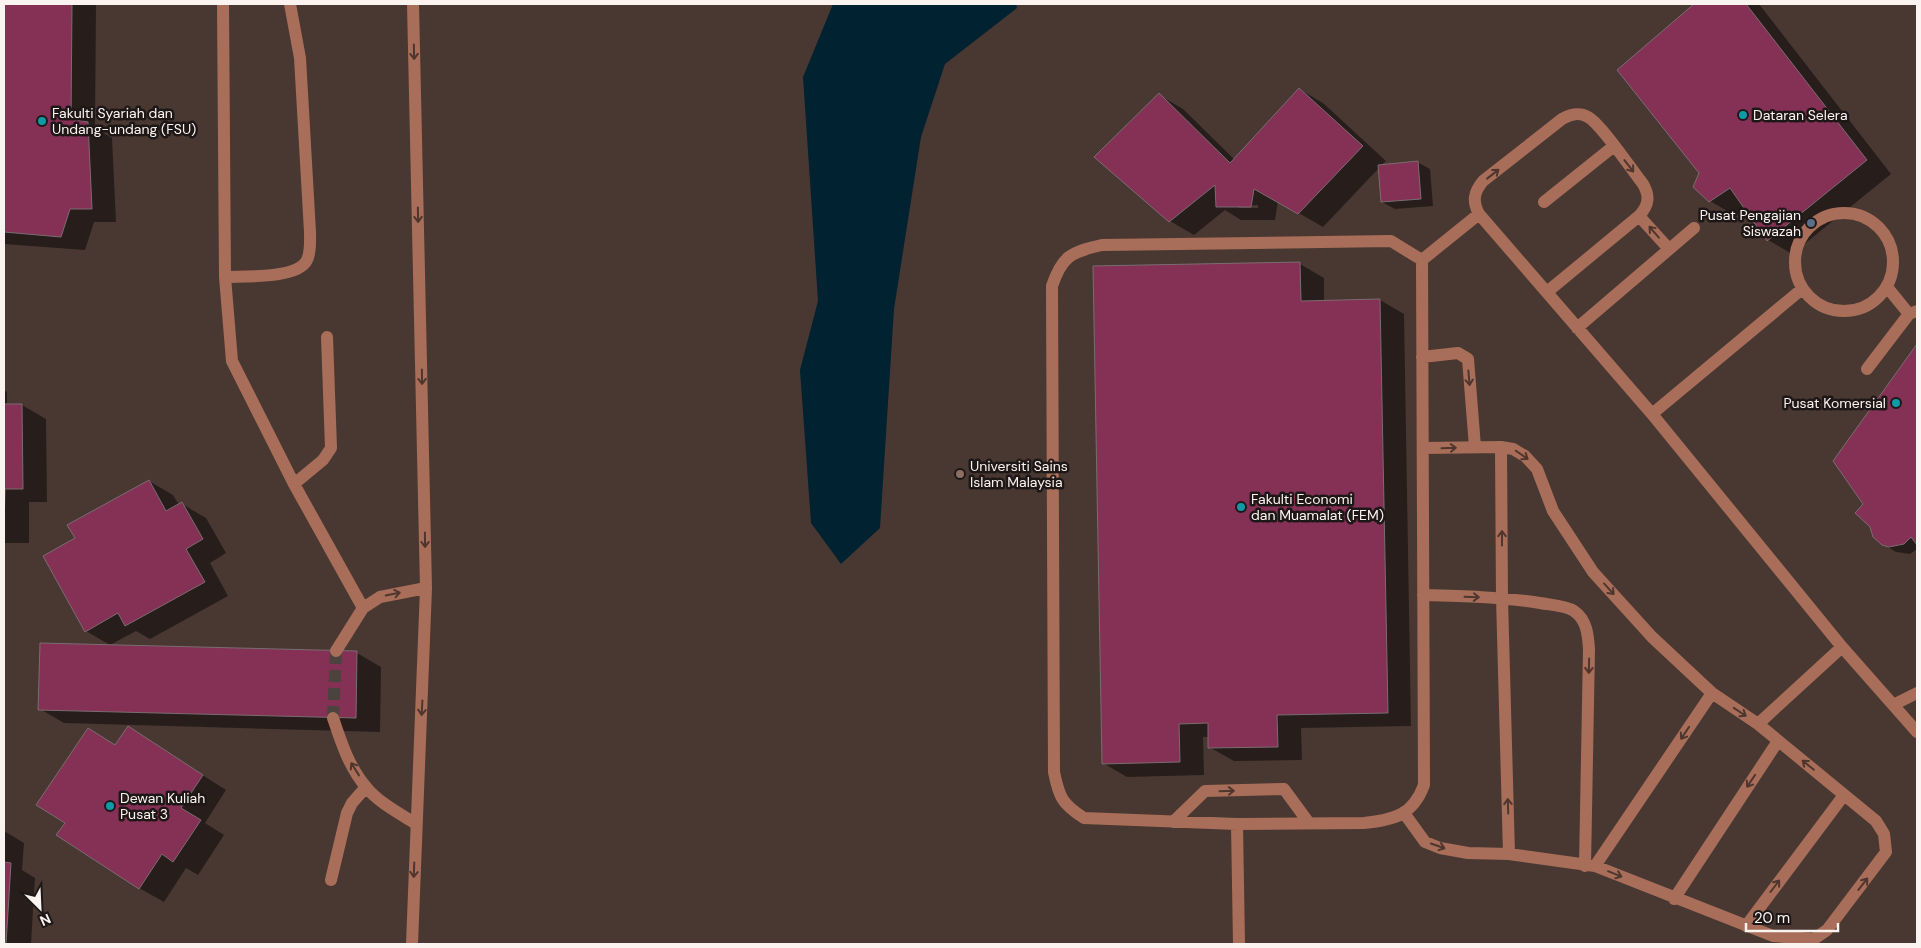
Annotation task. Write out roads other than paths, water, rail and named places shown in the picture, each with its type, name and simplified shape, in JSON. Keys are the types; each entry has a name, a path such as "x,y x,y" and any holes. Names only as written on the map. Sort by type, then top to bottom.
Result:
{"street":[{"path":"223,4 225,277 232,362 294,484 363,608"},
{"path":"225,277 288,273 304,266 308,259 310,232 300,58 290,4"},
{"path":"412,944 426,588 413,4"},
{"path":"1547,292 1640,216 1646,209 1647,192 1614,146 1588,117 1580,114 1571,114 1483,182 1477,188 1474,197 1475,206 1479,214 1652,414 1842,647 1895,704 1917,732"},
{"path":"1544,202 1614,146"},
{"path":"1850,213 1866,218 1879,227 1888,240 1893,255 1893,271 1887,287 1873,302 1855,310 1835,311 1816,304 1802,289 1795,275 1794,259 1798,243 1807,230 1820,220 1834,214 1850,213"},
{"path":"1422,260 1479,214"},
{"path":"1640,216 1669,249"},
{"path":"1577,328 1694,228"},
{"path":"1391,241 1422,260 1424,785 1419,799 1404,814 1384,821 1237,824 1084,818 1067,807 1057,788 1054,772 1052,286 1059,267 1070,255 1085,249 1122,245 1391,241"},
{"path":"1867,369 1913,313 1887,287"},
{"path":"1652,414 1802,289"},
{"path":"294,484 323,460 330,448 327,337"},
{"path":"1422,357 1458,353 1468,360 1475,447"},
{"path":"1404,814 1425,842 1440,848 1468,853 1509,854 1590,866 1773,936 1806,939 1821,936 1882,860 1886,852 1886,843 1876,820 1758,724 1712,693 1652,637 1593,572 1553,512 1537,469 1525,456 1513,449 1501,447 1423,448"},
{"path":"1501,447 1502,598 1509,854"},
{"path":"336,651 363,608 380,597 426,588"},
{"path":"1423,595 1502,598 1559,606 1573,611 1583,620 1588,633 1590,866"},
{"path":"1758,724 1842,647"},
{"path":"1590,866 1712,693"},
{"path":"1895,704 1917,693"},
{"path":"333,718 343,750 366,787 383,803 416,824"},
{"path":"1674,899 1778,741"},
{"path":"331,880 346,813 366,787"},
{"path":"1173,822 1206,792 1284,789 1309,823"},
{"path":"1746,926 1844,795"},
{"path":"1237,824 1239,944"}],"water":[{"path":"833,4 1016,4 1017,8 945,64 921,137 894,309 880,528 841,564 811,523 800,370 818,301 803,77"}],"tunnel":[{"path":"333,718 336,651"}],"place":[{"name":"Dataran Selera","path":"1743,115"},
{"name":"Fakulti Syariah dan Undang-undang (FSU)","path":"42,121"},
{"name":"Pusat Pengajian Siswazah","path":"1811,223"},
{"name":"Pusat Komersial","path":"1896,403"},
{"name":"Universiti Sains Islam Malaysia","path":"960,474"},
{"name":"Fakulti Economi dan Muamalat (FEM)","path":"1241,507"},
{"name":"Dewan Kuliah Pusat 3","path":"110,806"}]}
